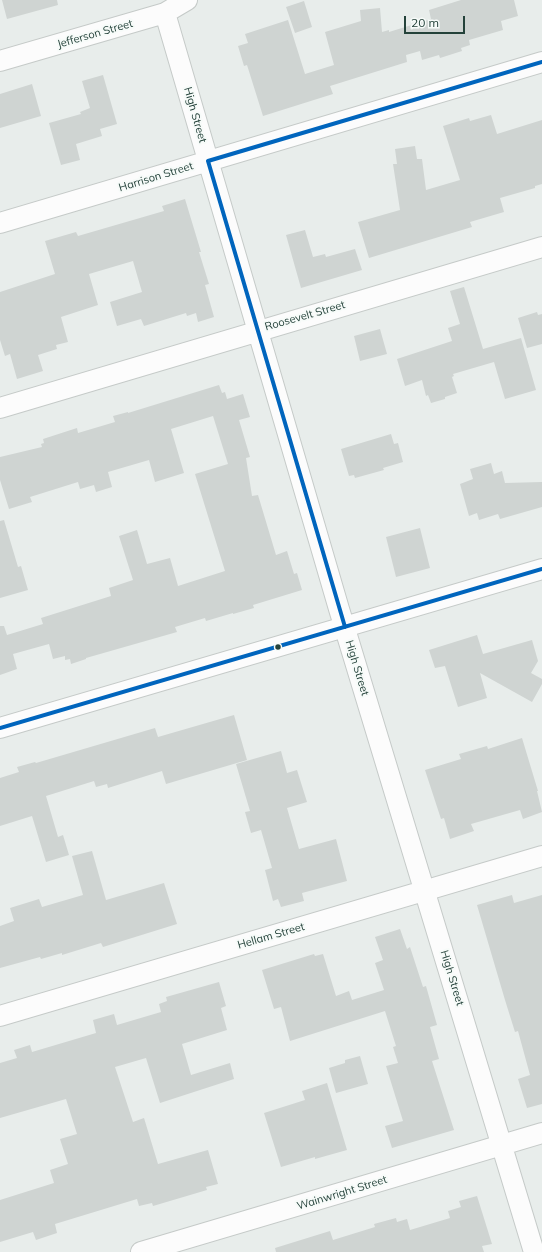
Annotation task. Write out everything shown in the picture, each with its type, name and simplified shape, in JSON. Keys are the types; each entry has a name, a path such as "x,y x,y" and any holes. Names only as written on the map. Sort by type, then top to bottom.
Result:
{"street":[{"name":"Jefferson Street","path":"0,60 165,13 187,0"},
{"name":"High Street","path":"165,13 345,627 503,1145 534,1252"},
{"name":"Harrison Street","path":"0,223 542,62"},
{"name":"Roosevelt Street","path":"0,408 258,330 542,247"},
{"path":"0,728 542,569"},
{"name":"Hellam Street","path":"0,1016 542,856"},
{"name":"Wainwright Street","path":"141,1252 542,1133"}],"building":[{"path":"2,0 57,0 58,5 7,19"},
{"path":"461,0 514,0 518,16 501,21 503,30 469,40 470,45 461,48 462,51 440,58 439,55 422,60 420,51 406,55 407,62 330,86 333,94 263,116 247,65 244,66 238,46 248,43 245,34 288,20 305,74 334,65 325,32 361,21 360,10 380,8 382,32 389,30 389,32 431,19 429,10"},
{"path":"304,1 312,27 295,33 286,7"},
{"path":"103,75 117,124 100,129 102,136 76,144 80,160 61,165 49,123 81,114 80,112 90,108 82,81"},
{"path":"32,84 41,116 0,128 0,94"},
{"path":"491,115 497,134 542,120 542,184 535,186 535,188 500,198 504,212 470,222 472,227 369,258 358,222 400,210 393,164 397,164 395,149 415,146 417,159 422,159 426,190 460,180 443,126 469,118 470,121"},
{"path":"185,199 209,284 205,285 214,317 198,322 196,313 187,316 186,313 144,326 141,319 117,326 110,302 142,292 133,261 89,274 98,305 61,317 68,342 56,345 57,349 38,355 43,371 17,379 10,354 5,356 0,340 0,292 55,274 45,241 76,232 78,236 164,211 162,206"},
{"path":"305,230 313,257 325,254 326,257 355,249 362,270 301,288 286,235"},
{"path":"464,287 483,349 521,338 536,390 505,399 494,362 453,374 454,376 452,377 457,393 445,397 445,399 431,403 428,395 426,396 422,380 405,386 397,359 452,341 448,328 460,324 450,291"},
{"path":"537,312 538,315 542,314 542,344 527,348 518,318"},
{"path":"380,329 387,354 360,361 354,336"},
{"path":"219,385 222,393 225,392 227,399 243,394 250,417 239,420 250,457 246,458 252,496 258,495 276,555 287,551 294,574 297,573 302,590 253,605 254,608 206,621 205,618 175,627 177,632 86,658 71,664 70,659 65,660 65,656 53,659 49,644 13,654 17,669 0,675 0,626 4,626 7,635 43,624 41,618 111,596 109,588 133,580 119,536 137,530 147,564 170,558 178,586 225,571 195,474 228,464 213,416 171,429 184,473 155,482 149,460 108,472 112,487 96,492 94,485 80,489 78,482 30,497 32,502 9,509 0,480 0,457 42,447 41,444 44,443 43,439 77,428 78,433 115,422 113,416 128,413"},
{"path":"391,434 394,444 398,443 403,462 383,468 384,470 355,478 354,475 349,476 341,449"},
{"path":"491,463 494,474 502,471 505,483 542,482 542,507 500,519 498,514 479,520 477,513 469,516 460,484 473,479 470,469"},
{"path":"4,520 18,567 21,566 28,590 0,598 0,521"},
{"path":"420,528 430,568 396,577 386,537"},
{"path":"477,635 483,654 532,640 538,661 531,673 542,679 542,684 532,702 480,673 487,698 458,707 445,666 435,668 429,650"},
{"path":"234,715 247,760 166,784 162,771 108,788 107,784 96,787 94,781 46,796 58,837 63,835 69,855 46,862 32,816 0,826 0,778 19,772 17,767 36,763 155,728 158,737"},
{"path":"522,738 538,791 542,812 523,819 520,810 471,824 474,831 450,839 444,818 441,819 425,770 461,759 459,754 487,746 488,749"},
{"path":"281,751 287,773 297,770 307,802 287,808 299,849 336,839 347,881 302,893 304,901 281,907 278,899 273,901 265,870 272,868 261,830 251,833 245,812 250,811 236,764"},
{"path":"92,851 106,900 164,883 177,924 103,947 101,943 62,955 62,953 41,959 40,957 0,968 0,926 14,921 10,908 39,899 42,907 83,895 72,856"},
{"path":"512,895 514,903 542,895 542,1104 527,1108 518,1079 530,1075 518,1031 515,1032 477,905"},
{"path":"400,929 407,949 410,947 423,987 426,986 437,1025 430,1027 439,1059 432,1061 454,1130 392,1148 385,1126 403,1121 386,1066 398,1063 393,1047 396,1046 385,1011 290,1041 281,1007 274,1009 262,970 314,954 315,956 323,954 336,996 349,991 352,1000 384,990 375,963 383,960 375,937"},
{"path":"219,982 226,1006 221,1008 227,1030 182,1044 191,1075 230,1063 234,1079 160,1103 146,1058 115,1067 133,1122 144,1118 158,1164 208,1150 218,1184 206,1187 207,1190 153,1206 152,1203 139,1206 137,1199 55,1224 57,1233 36,1240 33,1232 0,1242 0,1200 54,1183 50,1170 68,1164 60,1139 77,1134 66,1099 0,1118 0,1063 17,1058 14,1050 30,1045 32,1052 96,1033 93,1020 114,1014 117,1025 161,1012 159,1004 167,1001 166,997"},
{"path":"360,1056 368,1084 336,1093 329,1068 345,1063 345,1060"},
{"path":"327,1083 347,1150 315,1159 315,1157 281,1167 264,1113 305,1100 302,1091"},
{"path":"477,1196 492,1244 482,1246 484,1252 276,1252 275,1248 330,1231 333,1240 375,1227 374,1224 396,1218 397,1222 407,1219 410,1230 450,1218 448,1211 461,1207 459,1201"}],"transit line":[{"path":"345,627 208,161 542,62"},
{"path":"0,728 542,569"}]}
